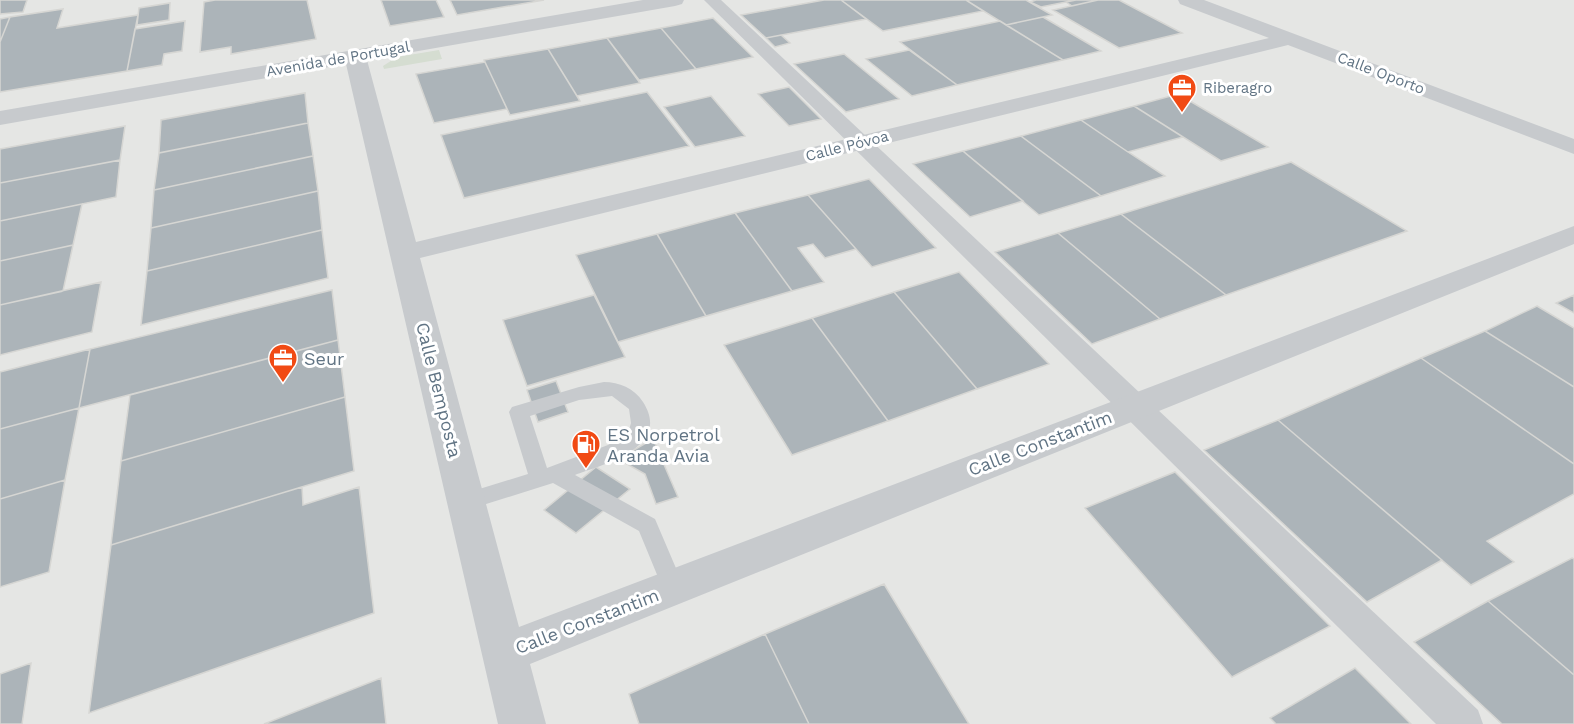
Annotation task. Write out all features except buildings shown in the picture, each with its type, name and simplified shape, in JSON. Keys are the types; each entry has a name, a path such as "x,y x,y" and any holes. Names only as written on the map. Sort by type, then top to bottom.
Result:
{"street":[{"name":"Avenida de Portugal","path":"0,118 675,0"},
{"path":"712,0 1464,724"},
{"name":"Calle Oporto","path":"1187,0 1574,147"},
{"name":"Calle Póvoa","path":"405,253 1290,39"},
{"name":"Calle Bemposta","path":"356,56 522,724"},
{"name":"Calle Constantim","path":"505,653 1574,234"}],"lane":[{"path":"467,501 547,476 626,446 640,433 638,408 627,395 614,389 597,390 519,412 547,476 647,525 673,587"}],"shaded area":[{"path":"0,0 1574,0 1574,724 0,724"},
{"path":"439,50 442,59 384,69 383,66 397,57"}],"place":[{"name":"Riberagro","path":"1182,114"},
{"name":"Seur","path":"283,384"},
{"name":"ES Norpetrol Aranda Avia","path":"586,470"}]}
